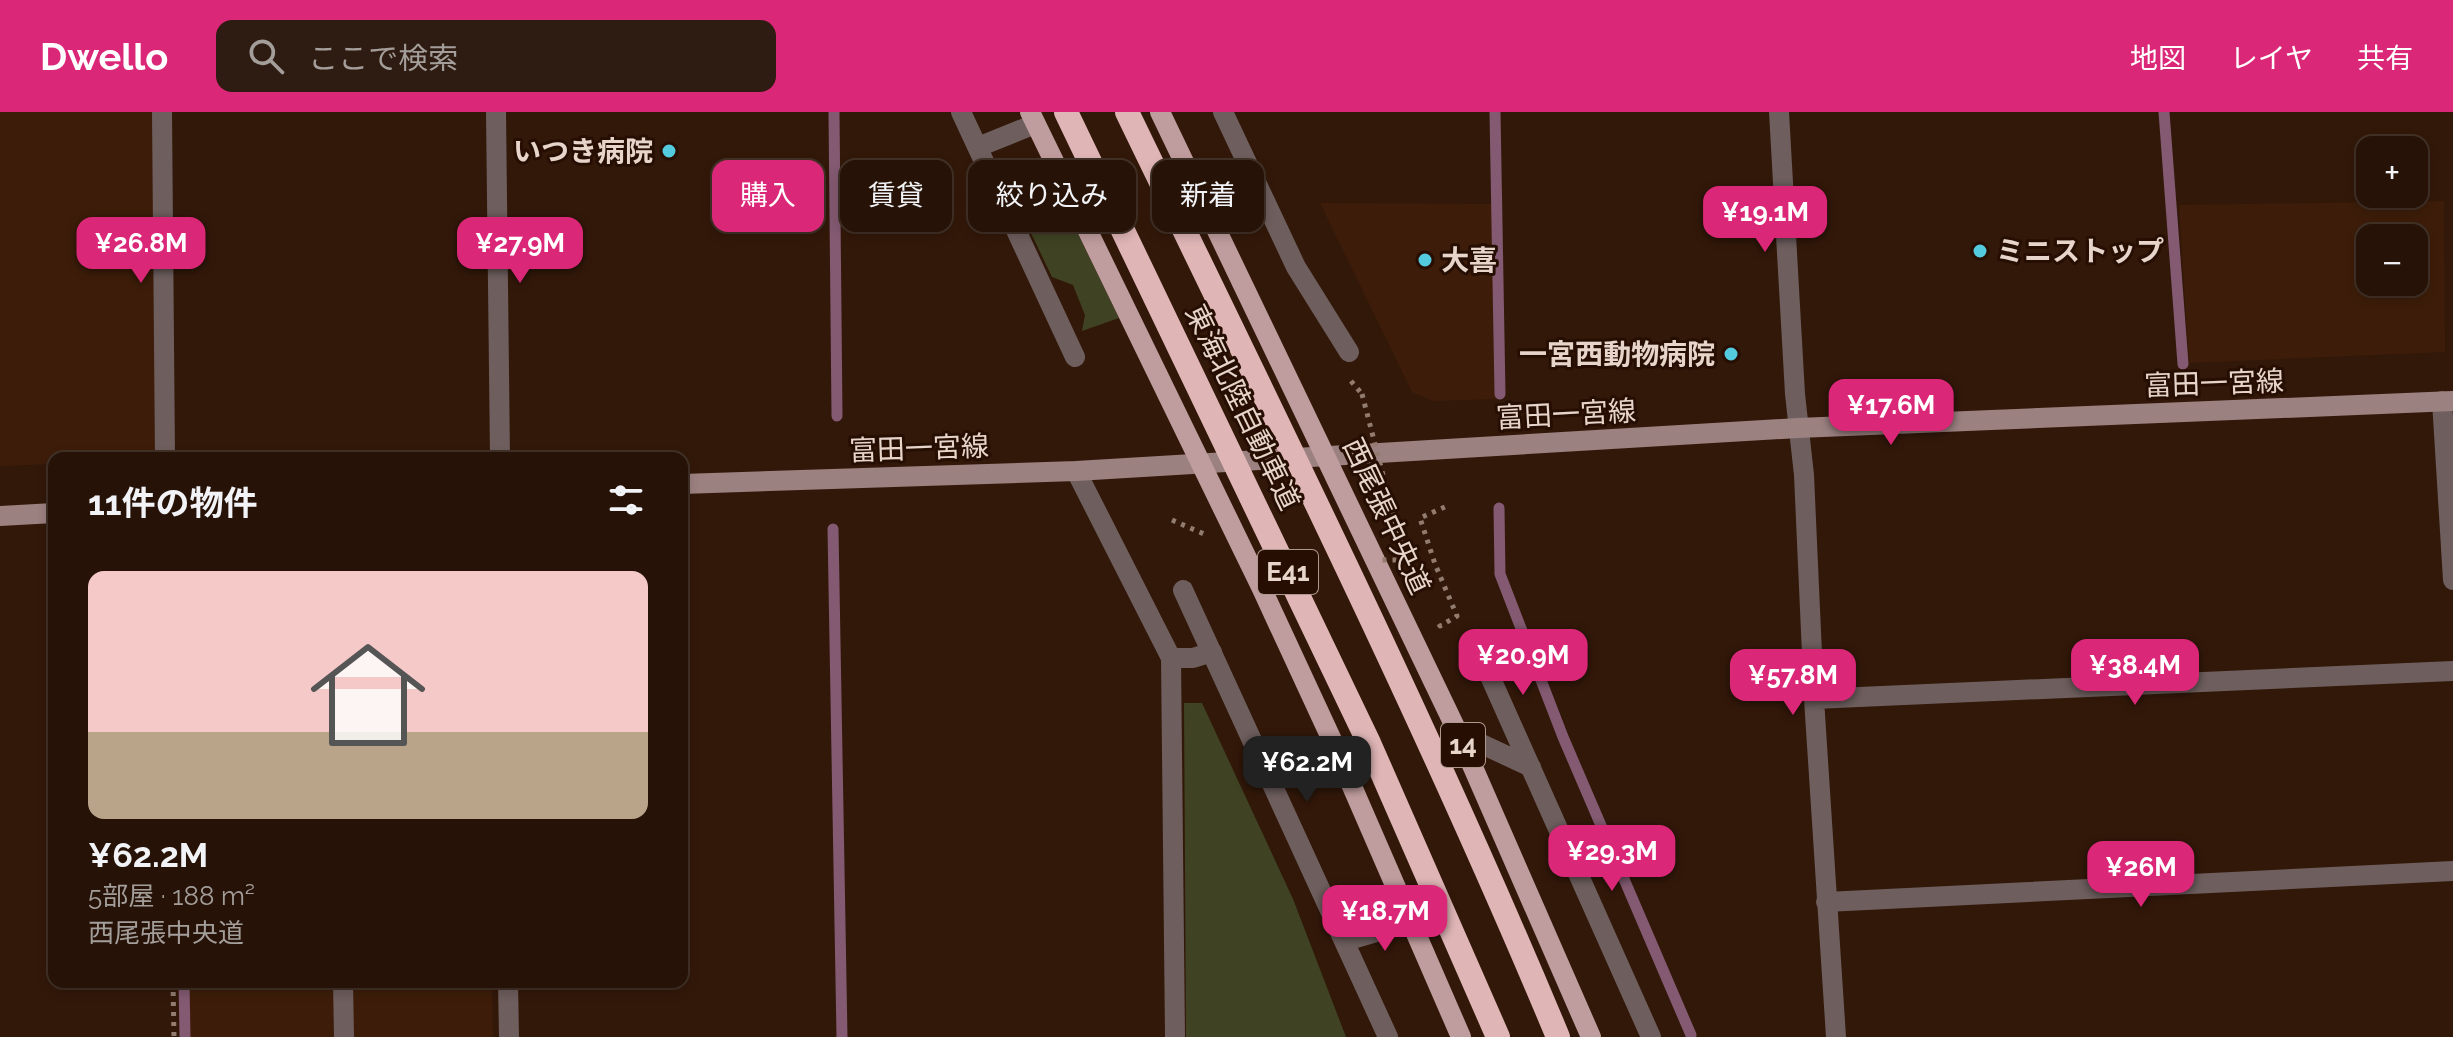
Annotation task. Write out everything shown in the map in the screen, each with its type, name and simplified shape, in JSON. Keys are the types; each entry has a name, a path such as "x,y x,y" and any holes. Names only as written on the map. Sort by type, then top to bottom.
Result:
{"highway":[{"name":"東海北陸自動車道","path":"1066,112 1369,743 1498,1037"},
{"name":"東海北陸自動車道","path":"1127,112 1415,713 1511,923 1558,1037"}],"main road":[{"name":"西尾張中央道","path":"1160,112 1458,733 1591,1037"},
{"path":"1032,118 1202,464 1325,724 1461,1037"},
{"name":"富田一宮線","path":"688,484 1076,471 1798,428 2448,401"},
{"path":"0,516 48,513"}],"street":[{"path":"162,112 165,452"},
{"path":"496,112 500,452"},
{"path":"961,112 1075,357"},
{"path":"1223,112 1296,267 1349,352"},
{"path":"1779,112 1798,428 1804,475 1814,699 1836,1037"},
{"path":"978,147 1032,118"},
{"path":"2448,401 2453,580"},
{"path":"1076,471 1171,658 1175,1037"},
{"path":"1183,590 1388,1037"},
{"path":"1476,645 1651,1037"},
{"path":"1171,658 1193,658 1212,652"},
{"path":"1814,699 2453,671"},
{"path":"1458,733 1531,767"},
{"path":"1826,902 2453,871"},
{"path":"1346,941 1411,922"},
{"path":"343,988 344,1037"},
{"path":"508,988 509,1037"}],"path":[{"path":"1433,613 1440,626 1457,616 1420,518 1447,506"},
{"path":"1405,560 1412,573"},
{"path":"173,988 174,1037"}],"shaded area":[{"path":"0,112 156,112 157,452 48,452 48,464 0,466"},
{"path":"2428,201 2444,201 2445,352 2189,363 2179,205 2356,202 2356,208 2428,208"},
{"path":"1320,203 1497,204 1496,399 1433,401 1412,392"},
{"path":"187,988 492,988 493,1037 188,1037"}],"green space":[{"path":"1030,232 1077,232 1119,318 1082,331 1085,315 1073,285 1052,277"},
{"path":"1184,703 1202,703 1293,899 1346,1037 1186,1037"}],"waterway":[{"path":"834,112 837,416"},
{"path":"1495,112 1500,394"},
{"path":"2164,112 2183,364"},
{"path":"1499,508 1500,574 1563,737 1691,1035"},
{"path":"833,529 842,1037"},
{"path":"184,988 185,1037"}],"place":[{"name":"いつき病院","path":"669,151"},
{"name":"ミニストップ","path":"1980,251"},
{"name":"大喜","path":"1425,260"},
{"name":"一宮西動物病院","path":"1731,354"}]}
